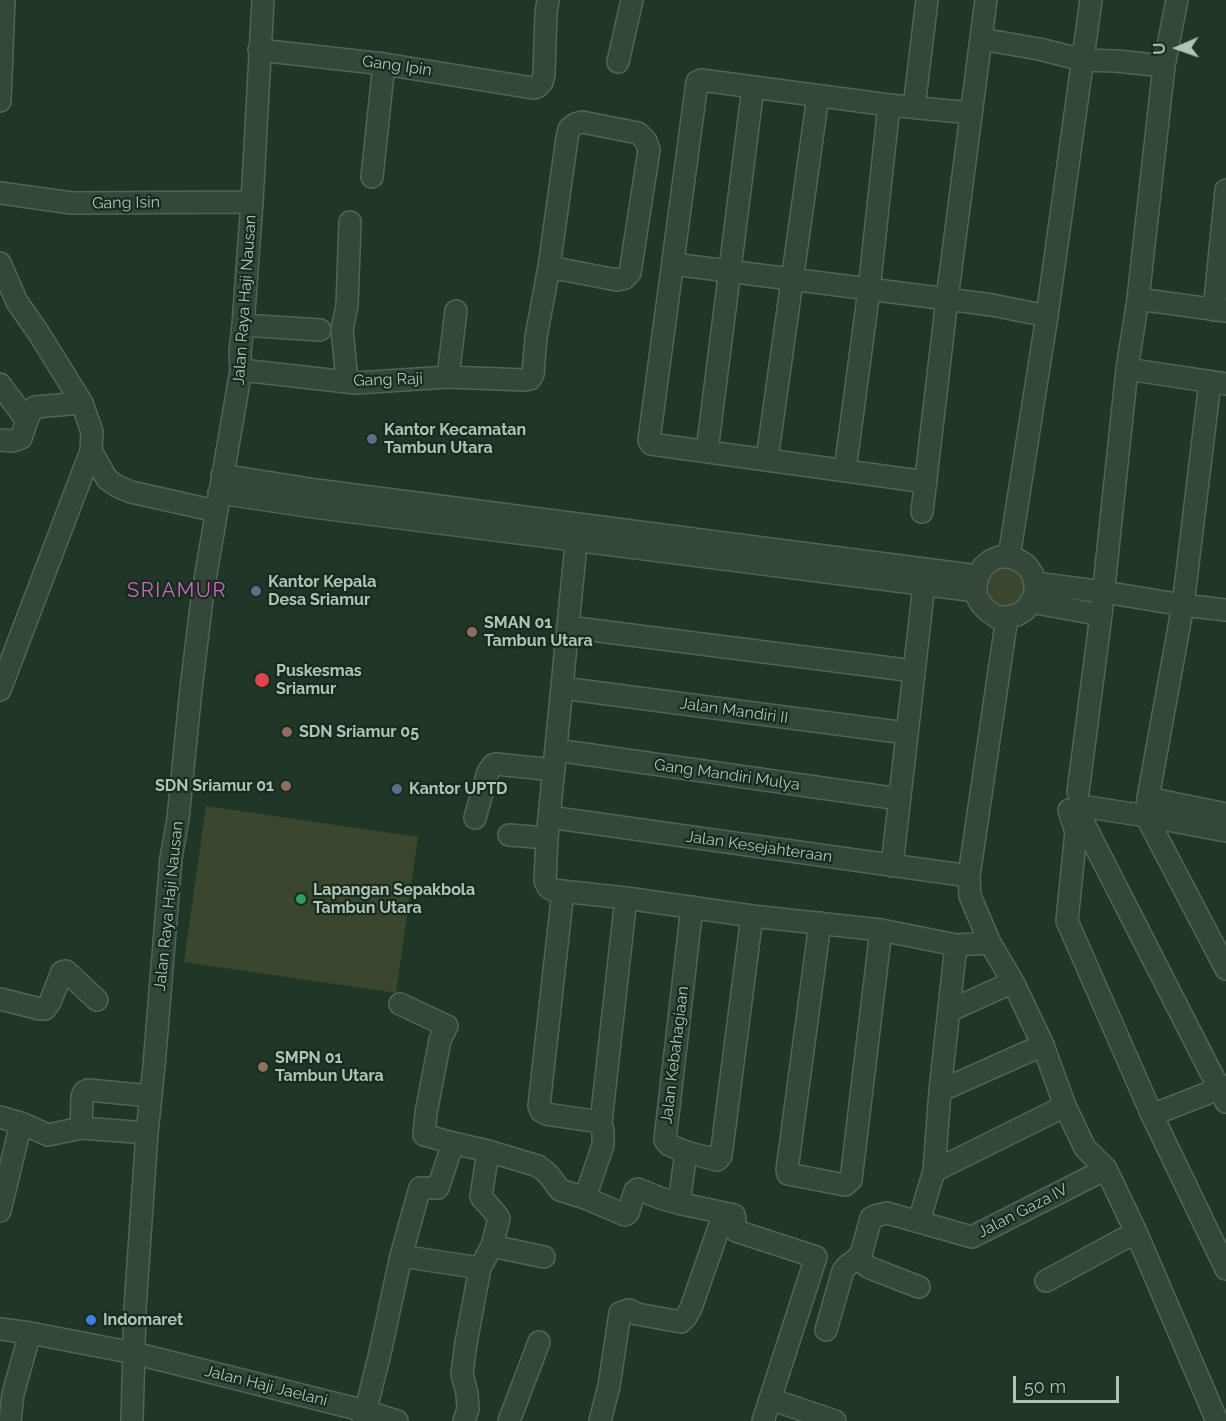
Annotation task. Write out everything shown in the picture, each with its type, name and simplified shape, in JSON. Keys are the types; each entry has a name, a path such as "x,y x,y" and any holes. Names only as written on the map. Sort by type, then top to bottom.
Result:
{"street":[{"path":"0,101 4,0"},
{"name":"Jalan Raya Haji Nausan","path":"132,1421 136,1298 147,1133 171,858 178,819 203,591 242,370 240,352 252,202 263,0"},
{"name":"Gang Ipin","path":"259,50 384,64 533,88 539,86 544,74 548,0"},
{"path":"618,62 632,0"},
{"path":"914,107 927,0"},
{"path":"922,512 986,0"},
{"path":"1009,557 1047,316 1091,0"},
{"path":"1177,0 1164,66 1138,299 1132,325 1067,921 1152,1115 1226,1269"},
{"path":"981,39 1040,49 1083,60 1164,66"},
{"path":"372,177 384,64"},
{"path":"926,482 651,444 649,441 696,84 701,80 889,105 971,113"},
{"path":"707,451 753,87"},
{"path":"767,459 818,96"},
{"path":"845,470 869,290 889,105"},
{"path":"582,122 638,132 649,150 630,273 625,278 617,280 549,267 569,129 582,122"},
{"path":"1138,299 1220,310 1226,190"},
{"name":"Gang Isin","path":"0,194 72,204 252,202"},
{"path":"347,381 342,329 346,306 350,222"},
{"path":"0,263 8,305 38,332 82,403 92,432 91,451 0,690"},
{"path":"673,264 992,305 1047,316"},
{"name":"Gang Raji","path":"242,370 356,383 448,377 530,379 533,374 536,337 549,267"},
{"path":"448,377 456,311"},
{"path":"243,325 320,330"},
{"path":"1127,369 1218,383 1183,605 1147,807 1226,969"},
{"path":"0,384 27,421"},
{"path":"0,440 12,441 21,438 29,415 35,407 82,403"},
{"path":"91,451 107,479 131,492 219,493 315,499 977,583"},
{"path":"578,533 547,838 545,881 550,889 752,916 881,930 956,945 990,943"},
{"path":"766,557 924,585 977,583"},
{"path":"999,557 1009,557 1026,565 1032,573 1033,592 1025,610 1017,615 996,617 981,604 976,595 977,583 983,567 990,561 999,557"},
{"path":"892,866 924,585"},
{"path":"1033,592 1104,592 1226,610"},
{"path":"1033,592 1101,615"},
{"path":"1007,617 969,876 971,900 990,943 1013,982 1044,1045 1065,1106 1085,1148 1106,1169 1136,1232 1218,1421"},
{"path":"568,627 914,671"},
{"name":"Jalan Mandiri II","path":"562,688 906,733"},
{"name":"Gang Mandiri Mulya","path":"475,818 488,772 493,765 555,760 899,799"},
{"path":"1079,806 1147,807 1225,814"},
{"path":"1079,806 1224,1093 1152,1115"},
{"name":"Jalan Kesejahteraan","path":"549,817 969,876"},
{"path":"509,835 547,838"},
{"path":"563,891 539,1106 546,1114 601,1122"},
{"path":"585,1198 603,1145 601,1122 626,898"},
{"name":"Jalan Kebahagiaan","path":"692,907 665,1140 669,1145 686,1152 717,1160 721,1156 752,916"},
{"path":"820,923 787,1170 789,1174 845,1185 851,1180 881,930"},
{"path":"919,1221 934,1171 956,945"},
{"path":"0,999 45,1009 62,972 66,971 97,1000"},
{"path":"949,1011 1013,982"},
{"path":"400,1004 447,1026 440,1040 424,1135 538,1166 548,1174 560,1190 625,1215 638,1189 682,1204 734,1215 736,1231 816,1257 764,1421"},
{"path":"940,1091 1044,1045"},
{"path":"81,1128 82,1097 88,1090 151,1096"},
{"path":"934,1171 1065,1106"},
{"path":"0,1117 48,1135 81,1128 147,1133"},
{"path":"0,1211 21,1123"},
{"path":"364,1416 401,1256 420,1188 438,1188 453,1143"},
{"path":"464,1421 468,1409 462,1374 466,1343 480,1268 492,1246 499,1218 481,1197 488,1151"},
{"path":"682,1204 680,1196 686,1152"},
{"name":"Jalan Gaza IV","path":"858,1258 871,1218 874,1216 887,1213 972,1238 1106,1169"},
{"path":"600,1421 609,1386 620,1313 629,1310 638,1314 681,1322 691,1308 724,1213"},
{"path":"1046,1281 1136,1232"},
{"path":"492,1246 544,1257"},
{"path":"401,1256 480,1268"},
{"path":"826,1330 843,1271 858,1258 868,1267 919,1287"},
{"name":"Jalan Haji Jaelani","path":"0,1329 134,1353 364,1416 397,1421"},
{"path":"10,1421 13,1395 30,1333"},
{"path":"509,1421 539,1342"},
{"path":"770,1399 835,1421"}],"green space":[{"path":"990,561 1104,592 1101,615 1031,602 996,617 978,576"},
{"name":"Lapangan Sepakbola Tambun Utara","path":"206,806 418,837 396,993 184,962"}],"place":[{"name":"Kantor Kecamatan Tambun Utara","path":"372,439"},
{"name":"Kantor Kepala Desa Sriamur","path":"256,591"},
{"name":"SMAN 01 Tambun Utara","path":"472,632"},
{"name":"Puskesmas Sriamur","path":"262,680"},
{"name":"SDN Sriamur 05","path":"287,732"},
{"name":"SDN Sriamur 01","path":"286,786"},
{"name":"Kantor UPTD","path":"397,789"},
{"name":"Lapangan Sepakbola Tambun Utara","path":"301,899"},
{"name":"SMPN 01 Tambun Utara","path":"263,1067"},
{"name":"Indomaret","path":"91,1320"}],"district":[{"name":"SRIAMUR","path":"177,591"}]}
